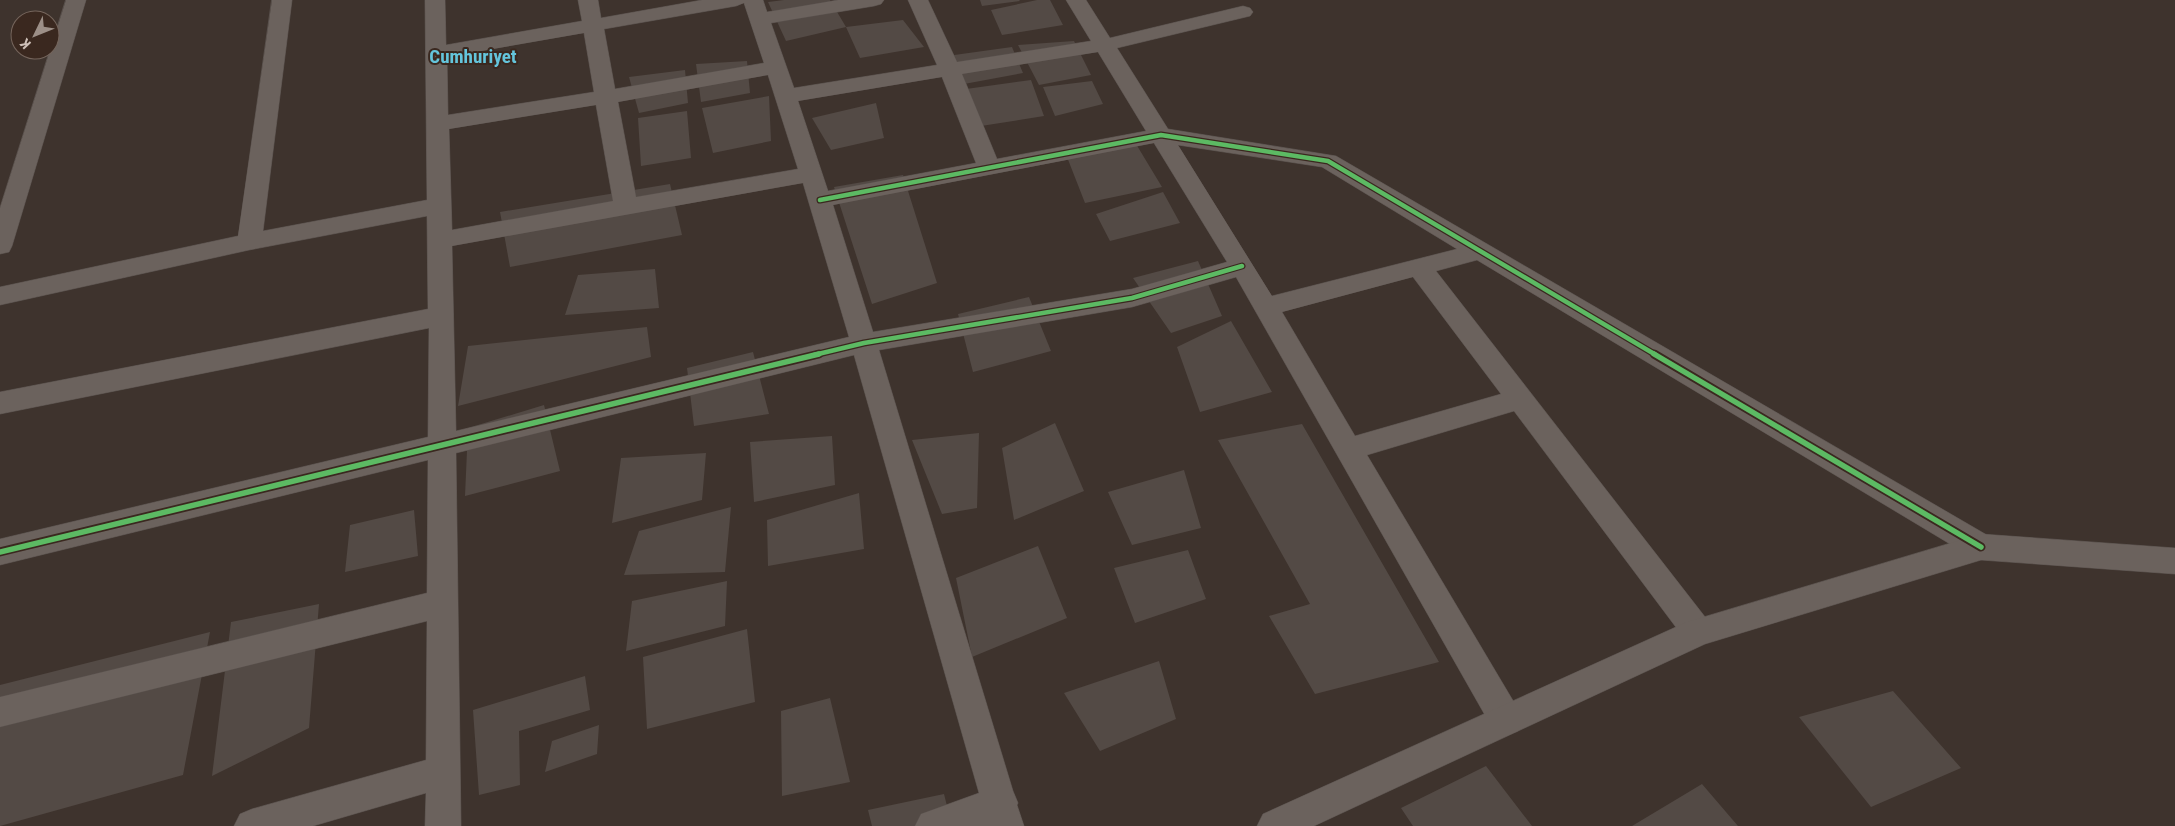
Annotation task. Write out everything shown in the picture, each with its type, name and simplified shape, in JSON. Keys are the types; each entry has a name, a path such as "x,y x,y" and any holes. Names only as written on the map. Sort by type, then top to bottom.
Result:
{"street":[{"path":"0,246 76,0"},
{"path":"249,242 282,0"},
{"path":"435,0 442,316 443,826"},
{"path":"588,0 626,207"},
{"path":"436,54 736,0"},
{"path":"874,0 756,9 812,174 1004,815 933,826"},
{"path":"918,0 950,70 989,168"},
{"path":"1076,0 1242,266 1506,720"},
{"path":"786,96 1105,45 1243,12"},
{"path":"438,124 776,67"},
{"path":"820,200 1161,135 1328,161 1980,547"},
{"path":"440,240 812,174"},
{"path":"0,296 249,242 439,206"},
{"path":"1266,307 1481,252"},
{"path":"0,552 864,343 1132,298 1242,266"},
{"path":"1419,267 1698,632"},
{"path":"0,404 442,316"},
{"path":"1348,449 1519,399"},
{"path":"1275,826 1698,632 1980,547 2175,561"},
{"path":"0,712 444,604"},
{"path":"252,826 443,772"}],"building":[{"path":"830,0 846,27 786,41 768,2"},
{"path":"980,0 1019,0 1020,1 982,6"},
{"path":"1037,0 1050,0 1063,25 1002,35 991,10"},
{"path":"903,20 924,47 860,58 846,27"},
{"path":"1074,41 1091,75 1039,85 1018,45"},
{"path":"1012,47 1023,73 964,84 947,56"},
{"path":"747,61 750,93 701,102 696,64"},
{"path":"685,70 688,103 639,113 629,77"},
{"path":"1031,80 1044,116 981,126 966,89"},
{"path":"1092,81 1103,104 1055,116 1043,87"},
{"path":"769,96 771,141 713,153 702,108"},
{"path":"876,103 884,138 831,150 812,118"},
{"path":"687,111 691,158 641,166 638,118"},
{"path":"1136,144 1162,187 1085,203 1067,157"},
{"path":"903,175 937,283 872,304 834,187"},
{"path":"670,184 682,235 510,267 500,212"},
{"path":"1163,192 1180,223 1110,241 1096,214"},
{"path":"1198,261 1222,316 1171,333 1133,278"},
{"path":"655,269 659,308 565,315 578,275"},
{"path":"1029,297 1051,351 973,372 958,314"},
{"path":"1231,321 1272,392 1200,412 1177,347"},
{"path":"647,327 651,357 458,406 468,346"},
{"path":"753,352 769,414 694,426 687,368"},
{"path":"544,405 560,471 465,496 468,428"},
{"path":"1055,423 1084,491 1014,520 1002,448"},
{"path":"1302,424 1439,662 1315,694 1269,616 1310,604 1218,440"},
{"path":"979,433 977,508 942,514 912,440"},
{"path":"832,436 835,485 754,502 750,442"},
{"path":"706,453 702,500 612,523 621,458"},
{"path":"1184,470 1201,528 1132,545 1108,492"},
{"path":"859,493 864,549 768,566 767,520"},
{"path":"731,507 725,572 624,575 639,531"},
{"path":"414,510 418,556 345,572 350,525"},
{"path":"1038,546 1067,618 972,657 956,578"},
{"path":"1188,550 1206,599 1135,623 1114,568"},
{"path":"727,581 725,626 626,651 632,601"},
{"path":"319,604 309,728 212,776 231,622"},
{"path":"747,629 755,702 647,729 643,657"},
{"path":"210,632 183,775 0,826 0,685"},
{"path":"1159,661 1176,719 1100,751 1064,693"},
{"path":"585,676 590,710 519,731 520,785 479,795 473,710"},
{"path":"1893,691 1961,768 1871,807 1799,717"},
{"path":"830,698 850,782 782,796 781,711"},
{"path":"599,725 597,754 545,772 552,741"},
{"path":"1486,766 1532,826 1413,826 1401,808"},
{"path":"1702,784 1738,826 1632,826"},
{"path":"944,794 952,826 872,826 868,810"}],"cycle path":[{"path":"820,200 1161,135 1328,161 1981,547"},
{"path":"0,552 864,343 1132,298 1242,266"}],"district":[{"name":"Cumhuriyet","path":"473,56"}]}
